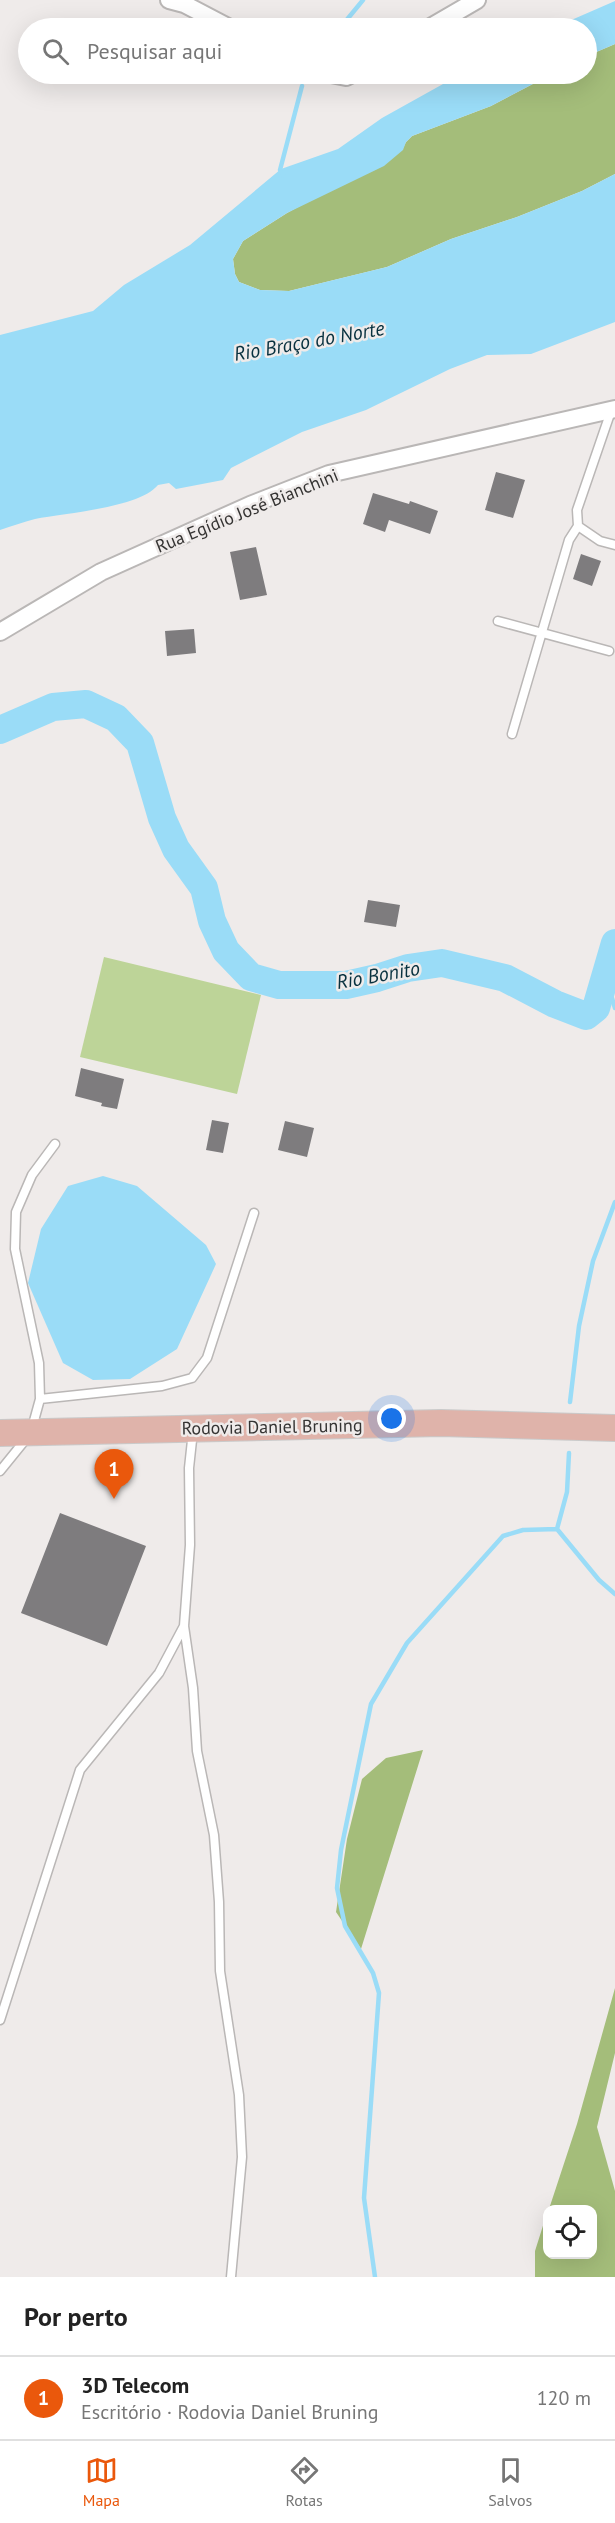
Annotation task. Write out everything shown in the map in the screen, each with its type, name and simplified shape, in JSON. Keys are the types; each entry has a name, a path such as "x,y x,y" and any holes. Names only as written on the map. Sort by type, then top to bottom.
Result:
{"main road":[{"name":"Rodovia Daniel Bruning","path":"0,1433 441,1423 615,1428"}],"street":[{"path":"169,0 184,4 211,18"},
{"path":"446,18 477,0"},
{"name":"Rua Egídio José Bianchini","path":"0,632 101,572 250,505 329,474 613,410"}],"lane":[{"path":"512,734 569,540 578,526 577,510 613,410"},
{"path":"578,526 600,541 615,545"},
{"path":"498,621 609,651"},
{"path":"0,1471 31,1432 40,1399 39,1363 15,1249 16,1212 32,1175 55,1144"},
{"path":"40,1399 162,1386 192,1378 207,1358 254,1213"},
{"path":"193,1429 189,1468 190,1545 184,1626 193,1688 197,1751 214,1835 219,1902 220,1971 239,2095 242,2157 231,2277"},
{"path":"0,2020 80,1770 159,1673 184,1626"}],"green space":[{"path":"615,44 615,174 582,191 517,217 451,239 387,267 289,291 260,290 239,282 235,274 233,259 243,241 287,213 402,150 412,136 491,106 533,84 597,84 597,52"},
{"path":"104,957 261,995 237,1094 80,1057"},
{"path":"423,1750 361,1949 336,1912 347,1839 362,1779 386,1758"},
{"path":"615,1988 615,2053 597,2127 615,2191 615,2277 535,2277 535,2251 543,2226 543,2259 597,2259 597,2205 550,2205 577,2124"}],"water":[{"path":"615,1 615,44 597,52 597,18 576,18"},
{"name":"Rio Braço do Norte","path":"443,84 533,84 491,106 412,136 406,142 403,150 384,166 287,213 243,241 233,259 235,274 239,282 260,290 289,291 387,267 451,239 517,217 582,191 615,174 615,322 531,354 487,355 450,369 366,410 302,432 231,468 223,480 176,489 169,483 158,485 148,493 119,504 35,519 0,530 0,335 93,311 124,285 190,245 281,169 338,149 382,118"},
{"path":"103,1176 137,1186 206,1245 216,1264 177,1349 130,1379 93,1380 63,1363 28,1283 41,1229 68,1186"}],"building":[{"path":"496,472 525,480 513,518 485,510"},
{"path":"373,493 409,504 410,501 438,511 430,534 389,520 385,532 363,524"},
{"path":"256,547 267,595 240,600 230,552"},
{"path":"581,554 601,561 592,586 573,579"},
{"path":"194,629 196,653 167,656 165,631"},
{"path":"368,900 400,905 396,927 364,922"},
{"path":"81,1068 124,1079 117,1109 101,1106 102,1103 75,1096"},
{"path":"212,1120 229,1123 223,1153 206,1150"},
{"path":"285,1121 314,1128 307,1157 278,1150"},
{"path":"60,1513 146,1546 107,1646 21,1613"}],"waterway":[{"path":"348,18 363,0"},
{"path":"283,175 280,170 302,86"},
{"name":"Rio Bonito","path":"0,730 53,707 86,704 116,718 140,743 162,818 176,849 204,888 212,921 226,951 251,977 279,985 346,985 408,968 442,963 505,978 555,1004 586,1016 596,1008 615,943"},
{"path":"602,987 611,995 615,1008"},
{"path":"570,1402 579,1326 593,1261 615,1202"},
{"path":"557,1529 567,1492 569,1453"},
{"path":"557,1529 599,1580 615,1594"},
{"path":"375,2277 364,2198 379,1993 373,1973 345,1926 337,1888 341,1850 371,1704 407,1643 503,1536 523,1530 557,1529"}],"place":[{"name":"3D Telecom","path":"114,1499"}]}
